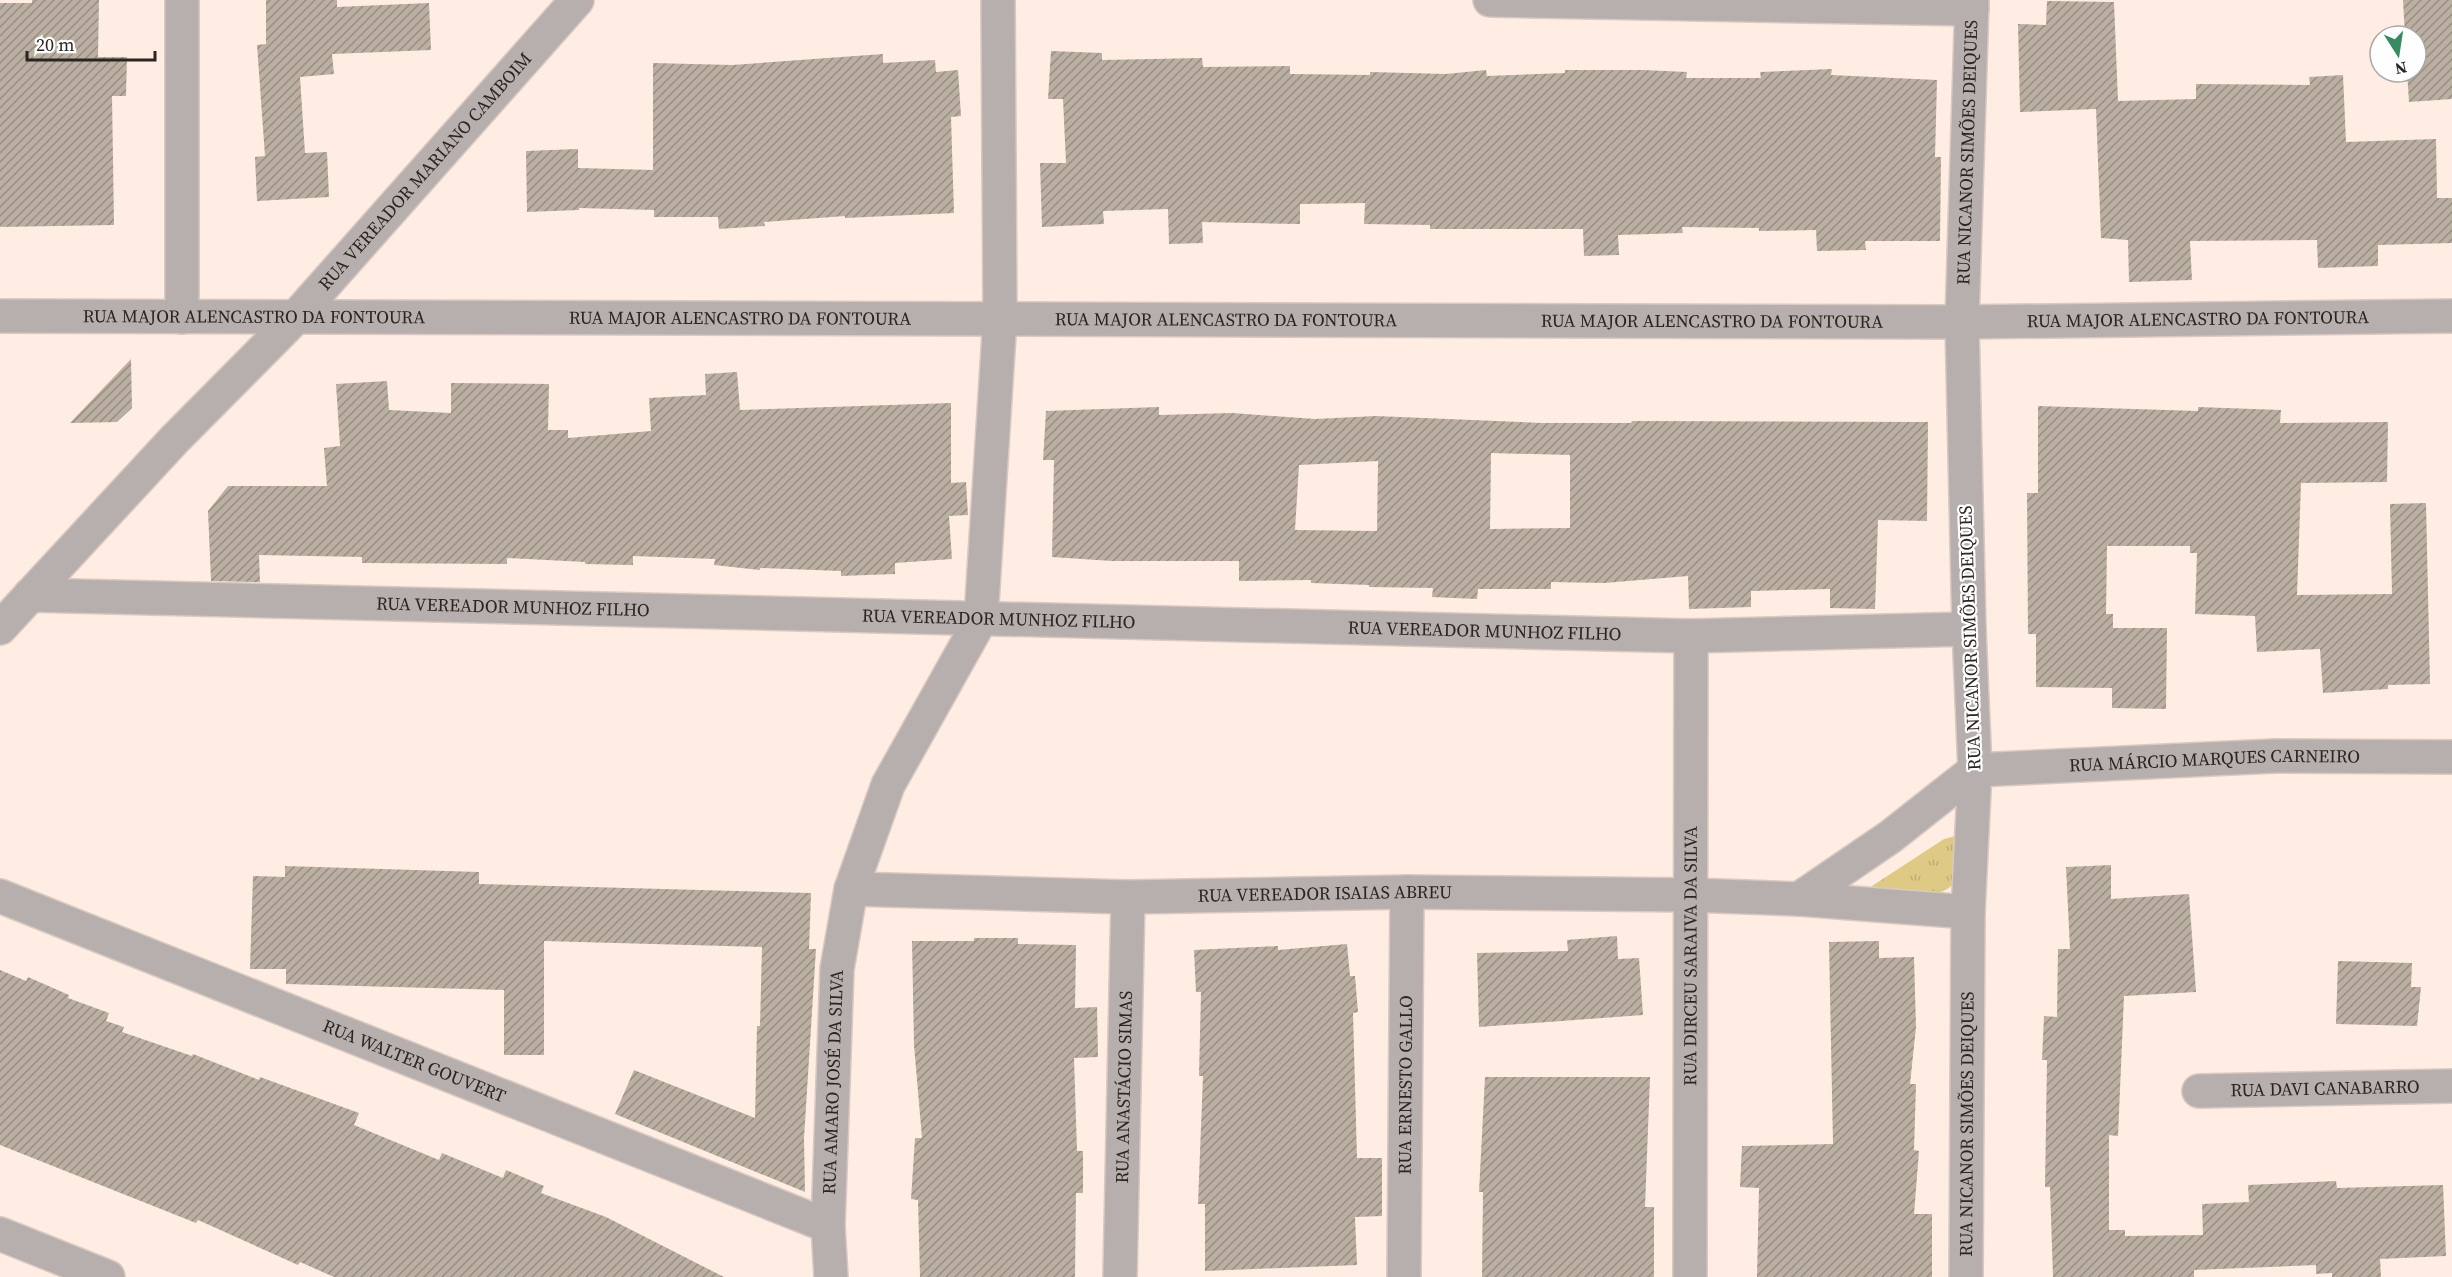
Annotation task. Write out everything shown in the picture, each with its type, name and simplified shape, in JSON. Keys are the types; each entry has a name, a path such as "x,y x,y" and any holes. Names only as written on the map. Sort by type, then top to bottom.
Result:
{"street":[{"path":"182,0 182,317"},
{"name":"RUA VEREADOR MARIANO CAMBOIM","path":"0,628 174,440 295,318 577,0"},
{"path":"981,619 1000,318 998,0"},
{"path":"1490,0 1972,4"},
{"name":"RUA NICANOR SIMÕES DEIQUES","path":"1966,1277 1968,912 1975,770 1969,629 1962,322 1972,4"},
{"name":"RUA MAJOR ALENCASTRO DA FONTOURA","path":"0,316 1962,322 2452,316"},
{"name":"RUA VEREADOR MUNHOZ FILHO","path":"30,596 1691,636 1969,629"},
{"name":"RUA AMARO JOSÉ DA SILVA","path":"831,1277 828,1226 837,969 851,889 888,785 981,619"},
{"name":"RUA DIRCEU SARAIVA DA SILVA","path":"1690,1277 1691,636"},
{"name":"RUA MÁRCIO MARQUES CARNEIRO","path":"1975,770 2275,756 2452,757"},
{"path":"1799,899 1890,837 1975,770"},
{"name":"RUA VEREADOR ISAIAS ABREU","path":"851,889 1128,897 1407,892 1691,895 1799,899 1968,912"},
{"name":"RUA ERNESTO GALLO","path":"1404,1277 1407,892"},
{"name":"RUA WALTER GOUVERT","path":"0,896 828,1226"},
{"name":"RUA ANASTÁCIO SIMAS","path":"1120,1277 1128,897"},
{"name":"RUA DAVI CANABARRO","path":"2199,1091 2452,1086"},
{"path":"0,1234 108,1277"}],"green space":[{"path":"1955,836 1961,841 1958,875 1951,886 1943,891 1920,896 1876,896 1872,886 1944,839"}],"building":[{"path":"32,0 99,0 98,57 127,57 126,96 112,96 114,225 0,227 0,3 32,3"},
{"path":"266,0 337,0 337,7 429,3 431,50 332,54 334,74 300,77 305,153 327,152 329,197 257,201 255,157 265,156 257,45 266,44"},
{"path":"2403,0 2452,0 2452,99 2409,102 2408,84 2428,84 2428,24 2404,24"},
{"path":"2047,1 2114,2 2118,101 2196,99 2196,84 2310,85 2309,77 2343,75 2346,142 2436,139 2437,198 2452,198 2452,243 2378,245 2378,266 2318,268 2317,240 2190,241 2192,280 2129,282 2128,240 2101,238 2096,109 2020,112 2018,24 2046,25"},
{"path":"1051,51 1102,53 1102,60 1202,58 1203,67 1290,66 1290,74 1370,75 1370,72 1446,74 1486,70 1487,76 1565,73 1565,70 1643,70 1687,72 1686,78 1761,78 1760,72 1832,69 1831,75 1937,80 1935,157 1941,157 1940,241 1865,241 1866,250 1817,251 1816,230 1759,231 1759,228 1682,227 1683,233 1618,235 1619,255 1584,256 1583,229 1430,229 1430,225 1364,224 1365,203 1300,204 1300,224 1202,222 1203,243 1169,244 1168,209 1103,211 1104,224 1042,227 1040,163 1066,163 1063,99 1048,99"},
{"path":"883,54 883,63 935,60 936,72 958,70 961,116 951,117 954,213 845,218 845,216 764,222 765,226 719,229 718,217 654,217 654,210 579,208 579,210 527,212 526,151 578,149 578,168 653,170 653,63 732,65"},
{"path":"131,359 132,408 117,422 70,423"},
{"path":"737,372 740,410 951,403 951,483 966,482 968,515 949,516 952,559 895,563 895,574 841,576 841,571 760,568 760,570 714,565 715,559 633,556 633,565 507,558 507,564 362,563 362,557 259,555 260,582 211,581 208,511 228,486 327,486 324,448 340,446 336,384 387,381 389,410 451,413 451,383 549,384 548,430 568,430 568,438 651,431 649,398 706,395 705,374"},
{"path":"2038,406 2198,411 2198,407 2281,410 2280,423 2388,422 2387,482 2301,483 2297,595 2392,594 2390,504 2426,503 2430,684 2388,685 2388,689 2323,693 2320,649 2257,652 2255,616 2195,614 2197,553 2190,553 2190,546 2107,546 2106,614 2113,614 2113,628 2167,628 2166,709 2112,708 2112,688 2036,687 2036,634 2028,634 2027,493 2038,493"},
{"path":"1159,407 1159,415 1232,413 1315,419 1376,416 1542,423 1928,422 1927,521 1878,520 1875,609 1830,608 1830,589 1751,591 1751,607 1689,609 1688,576 1604,583 1551,582 1551,589 1478,589 1477,599 1432,597 1433,588 1369,587 1369,585 1311,583 1311,580 1239,581 1239,561 1112,561 1052,557 1054,460 1043,460 1046,411","holes":["1491,453 1570,455 1570,528 1490,529","1378,461 1377,531 1295,530 1299,465"]},
{"path":"2111,865 2111,899 2189,894 2196,992 2124,996 2118,1136 2109,1135 2109,1230 2125,1230 2125,1236 2203,1235 2202,1204 2249,1202 2248,1185 2336,1181 2337,1188 2443,1185 2446,1256 2380,1259 2381,1277 2332,1277 2332,1273 2316,1274 2316,1265 2194,1270 2194,1277 2053,1277 2050,1187 2045,1187 2047,1060 2042,1060 2044,1016 2057,1017 2058,949 2070,949 2066,867"},
{"path":"285,866 479,872 479,884 811,893 809,949 816,949 804,1138 805,1192 615,1114 634,1070 755,1118 762,947 544,941 544,1055 504,1055 504,990 286,984 286,969 250,969 253,876 285,877"},
{"path":"1617,936 1618,959 1639,958 1643,1015 1479,1027 1477,953 1568,951 1567,940"},
{"path":"974,938 1018,938 1018,944 1076,945 1075,1008 1097,1007 1098,1057 1074,1058 1077,1151 1083,1151 1083,1193 1076,1193 1075,1277 920,1277 918,1200 911,1199 915,1138 922,1138 914,1045 912,941 974,941"},
{"path":"1879,941 1879,958 1914,957 1916,1027 1910,1084 1916,1084 1914,1150 1919,1151 1914,1214 1932,1214 1932,1277 1757,1277 1759,1188 1740,1187 1742,1146 1833,1144 1829,942"},
{"path":"1347,944 1350,976 1355,976 1358,1012 1353,1013 1357,1158 1382,1158 1382,1216 1355,1217 1357,1265 1205,1271 1205,1204 1198,1204 1203,1076 1199,1076 1201,992 1196,992 1194,950 1278,946 1278,950"},
{"path":"2338,961 2412,963 2411,987 2421,987 2417,1026 2336,1024"},
{"path":"0,970 26,981 28,977 69,995 68,998 109,1013 106,1021 124,1027 122,1032 192,1056 193,1054 259,1080 260,1077 359,1113 354,1125 439,1160 442,1153 503,1178 506,1170 544,1186 541,1193 606,1217 724,1277 334,1277 300,1262 298,1265 198,1220 196,1223 0,1145"},
{"path":"1485,1077 1650,1077 1645,1207 1654,1207 1654,1277 1482,1277 1483,1192 1479,1192"}]}
